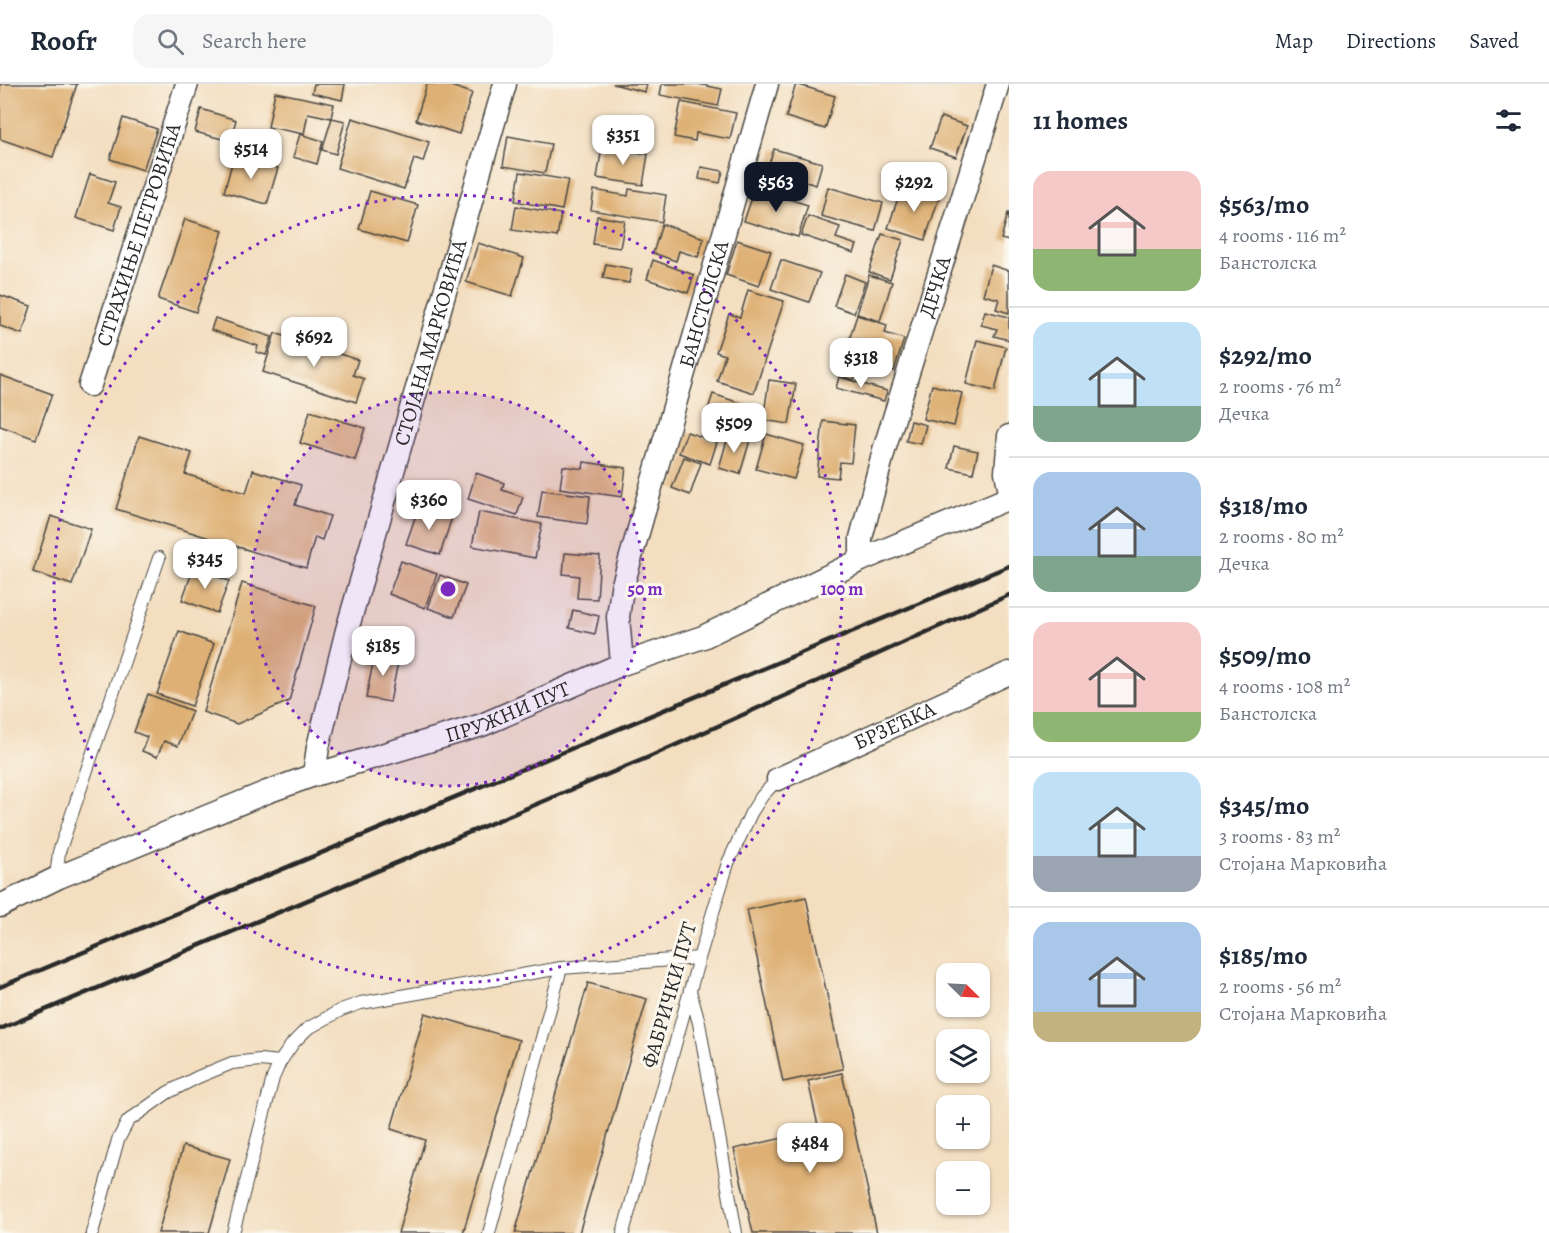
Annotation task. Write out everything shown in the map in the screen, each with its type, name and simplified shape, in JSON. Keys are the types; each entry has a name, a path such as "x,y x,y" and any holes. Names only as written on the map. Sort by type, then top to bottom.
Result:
{"street":[{"name":"СТРАХИЊЕ ПЕТРОВИЋА","path":"90,385 187,84"},
{"name":"СТОЈАНА МАРКОВИЋА","path":"314,775 318,747 346,630 505,84"},
{"name":"БАНСТОЛСКА","path":"622,664 618,617 622,588 767,84"},
{"name":"ДЕЧКА","path":"861,560 861,538 884,450 998,84"},
{"path":"1009,436 1006,472 1009,487"},
{"name":"ПРУЖНИ ПУТ","path":"0,906 59,878 267,792 314,775 482,725 622,664 703,637 861,560 1009,498"},
{"name":"БРЗЕЋКА","path":"778,779 1009,673"}],"lane":[{"path":"59,878 57,869 59,852 159,558"},
{"name":"ФАБРИЧКИ ПУТ","path":"623,1233 699,958 728,863 751,813 762,796 778,779"},
{"path":"233,1233 273,1078 280,1062 293,1043 307,1029 341,1010 384,999 561,968 699,958"},
{"path":"489,1233 561,968"},
{"path":"690,990 699,1023 736,1233"},
{"path":"92,1233 118,1140 128,1121 167,1093 232,1063 260,1060 280,1062"}],"building":[{"path":"0,84 77,84 53,157 0,139"},
{"path":"314,84 345,84 342,100 312,93"},
{"path":"427,84 445,84 472,93 459,134 416,120"},
{"path":"613,84 647,84 645,92"},
{"path":"662,84 698,84 722,89 718,106 660,95"},
{"path":"796,84 835,96 825,129 786,117"},
{"path":"275,92 334,104 331,118 308,113 304,134 268,127"},
{"path":"681,102 736,113 730,139 696,133 695,141 674,137"},
{"path":"201,109 236,120 230,141 195,132"},
{"path":"941,117 967,126 956,157 930,148"},
{"path":"123,118 157,129 143,170 110,159"},
{"path":"332,118 345,121 336,154 322,150"},
{"path":"352,118 429,142 423,162 414,159 404,189 337,168"},
{"path":"300,134 323,141 317,164 293,157"},
{"path":"508,136 551,144 545,173 503,166"},
{"path":"602,147 648,154 643,185 597,178"},
{"path":"774,149 822,163 816,185 767,170"},
{"path":"234,156 278,168 267,204 224,192"},
{"path":"701,167 723,171 720,183 699,179"},
{"path":"520,172 568,180 562,210 515,201"},
{"path":"90,174 115,182 108,203 121,207 114,230 76,218"},
{"path":"902,186 939,198 925,240 888,228"},
{"path":"828,187 883,203 875,231 821,216"},
{"path":"629,189 666,195 662,222 591,210 594,190 628,196"},
{"path":"755,189 808,205 798,237 744,221"},
{"path":"370,191 418,205 407,243 359,229"},
{"path":"516,206 561,214 557,237 512,230"},
{"path":"1009,213 1009,241 1001,239"},
{"path":"597,216 625,221 620,248 593,244"},
{"path":"808,216 840,227 836,238 857,245 854,253 801,235"},
{"path":"185,219 223,231 196,312 158,299"},
{"path":"662,224 704,238 698,257 679,251 676,261 653,253"},
{"path":"882,234 903,240 890,279 869,272"},
{"path":"737,240 771,251 759,286 726,275"},
{"path":"478,243 524,258 512,296 466,282"},
{"path":"653,260 694,275 688,293 647,279"},
{"path":"781,260 820,273 809,302 771,289"},
{"path":"606,264 632,269 629,283 603,278"},
{"path":"991,265 1009,271 1009,313 996,309 999,299 983,295"},
{"path":"845,274 865,282 854,313 834,306"},
{"path":"869,275 892,282 880,321 857,314"},
{"path":"748,290 784,301 754,393 717,381 725,355 716,352 729,314 740,317"},
{"path":"0,295 31,306 22,334 0,326"},
{"path":"985,311 1009,317 1009,340 994,336 997,329 981,325"},
{"path":"857,315 887,325 885,333 904,339 894,371 860,360 854,380 838,375"},
{"path":"215,318 272,337 266,355 256,352 258,346 211,330"},
{"path":"275,333 358,360 353,375 364,379 356,402 263,372"},
{"path":"977,340 1006,347 995,391 966,384"},
{"path":"0,375 52,394 36,439 0,426"},
{"path":"839,377 887,391 884,401 836,388"},
{"path":"769,380 796,384 789,424 763,420"},
{"path":"932,385 962,393 954,426 923,419"},
{"path":"713,394 752,407 745,430 705,418"},
{"path":"310,411 365,428 355,460 300,443"},
{"path":"823,421 855,425 851,463 840,462 838,478 817,476"},
{"path":"911,421 926,425 921,444 906,441"},
{"path":"687,432 717,442 710,464 679,453"},
{"path":"729,433 750,440 740,474 719,468"},
{"path":"766,434 804,445 794,479 756,469"},
{"path":"139,436 192,453 185,474 246,493 253,470 301,485 295,505 330,516 322,540 315,537 306,568 116,509"},
{"path":"954,446 978,451 973,473 949,468"},
{"path":"684,457 701,463 690,495 672,488"},
{"path":"584,462 626,468 622,497 560,488 563,466 583,469"},
{"path":"476,473 504,483 502,490 523,497 517,515 468,499"},
{"path":"542,490 590,496 587,524 538,517"},
{"path":"419,506 452,517 440,555 406,544"},
{"path":"479,512 542,524 535,558 472,546"},
{"path":"51,516 91,529 72,585 33,572"},
{"path":"565,553 600,556 597,599 577,598 579,576 563,574"},
{"path":"401,561 437,574 425,608 389,594"},
{"path":"194,567 229,581 217,613 182,600"},
{"path":"440,575 466,585 454,617 428,608"},
{"path":"242,583 316,606 289,701 237,724 203,712"},
{"path":"573,610 599,616 595,634 569,628"},
{"path":"179,631 214,644 192,706 157,694"},
{"path":"375,653 399,657 390,702 366,698"},
{"path":"148,694 192,711 178,746 164,741 157,757 142,751 147,737 134,732"},
{"path":"806,897 843,1069 783,1082 747,910"},
{"path":"588,983 647,999 579,1233 515,1233"},
{"path":"425,1013 519,1040 463,1233 398,1233 425,1140 391,1129"},
{"path":"842,1073 877,1233 753,1233 734,1149 819,1130 808,1081"},
{"path":"183,1146 230,1159 209,1233 158,1233"}],"railway":[{"path":"0,987 1009,566"},
{"path":"0,1029 649,757 1009,595"}]}
